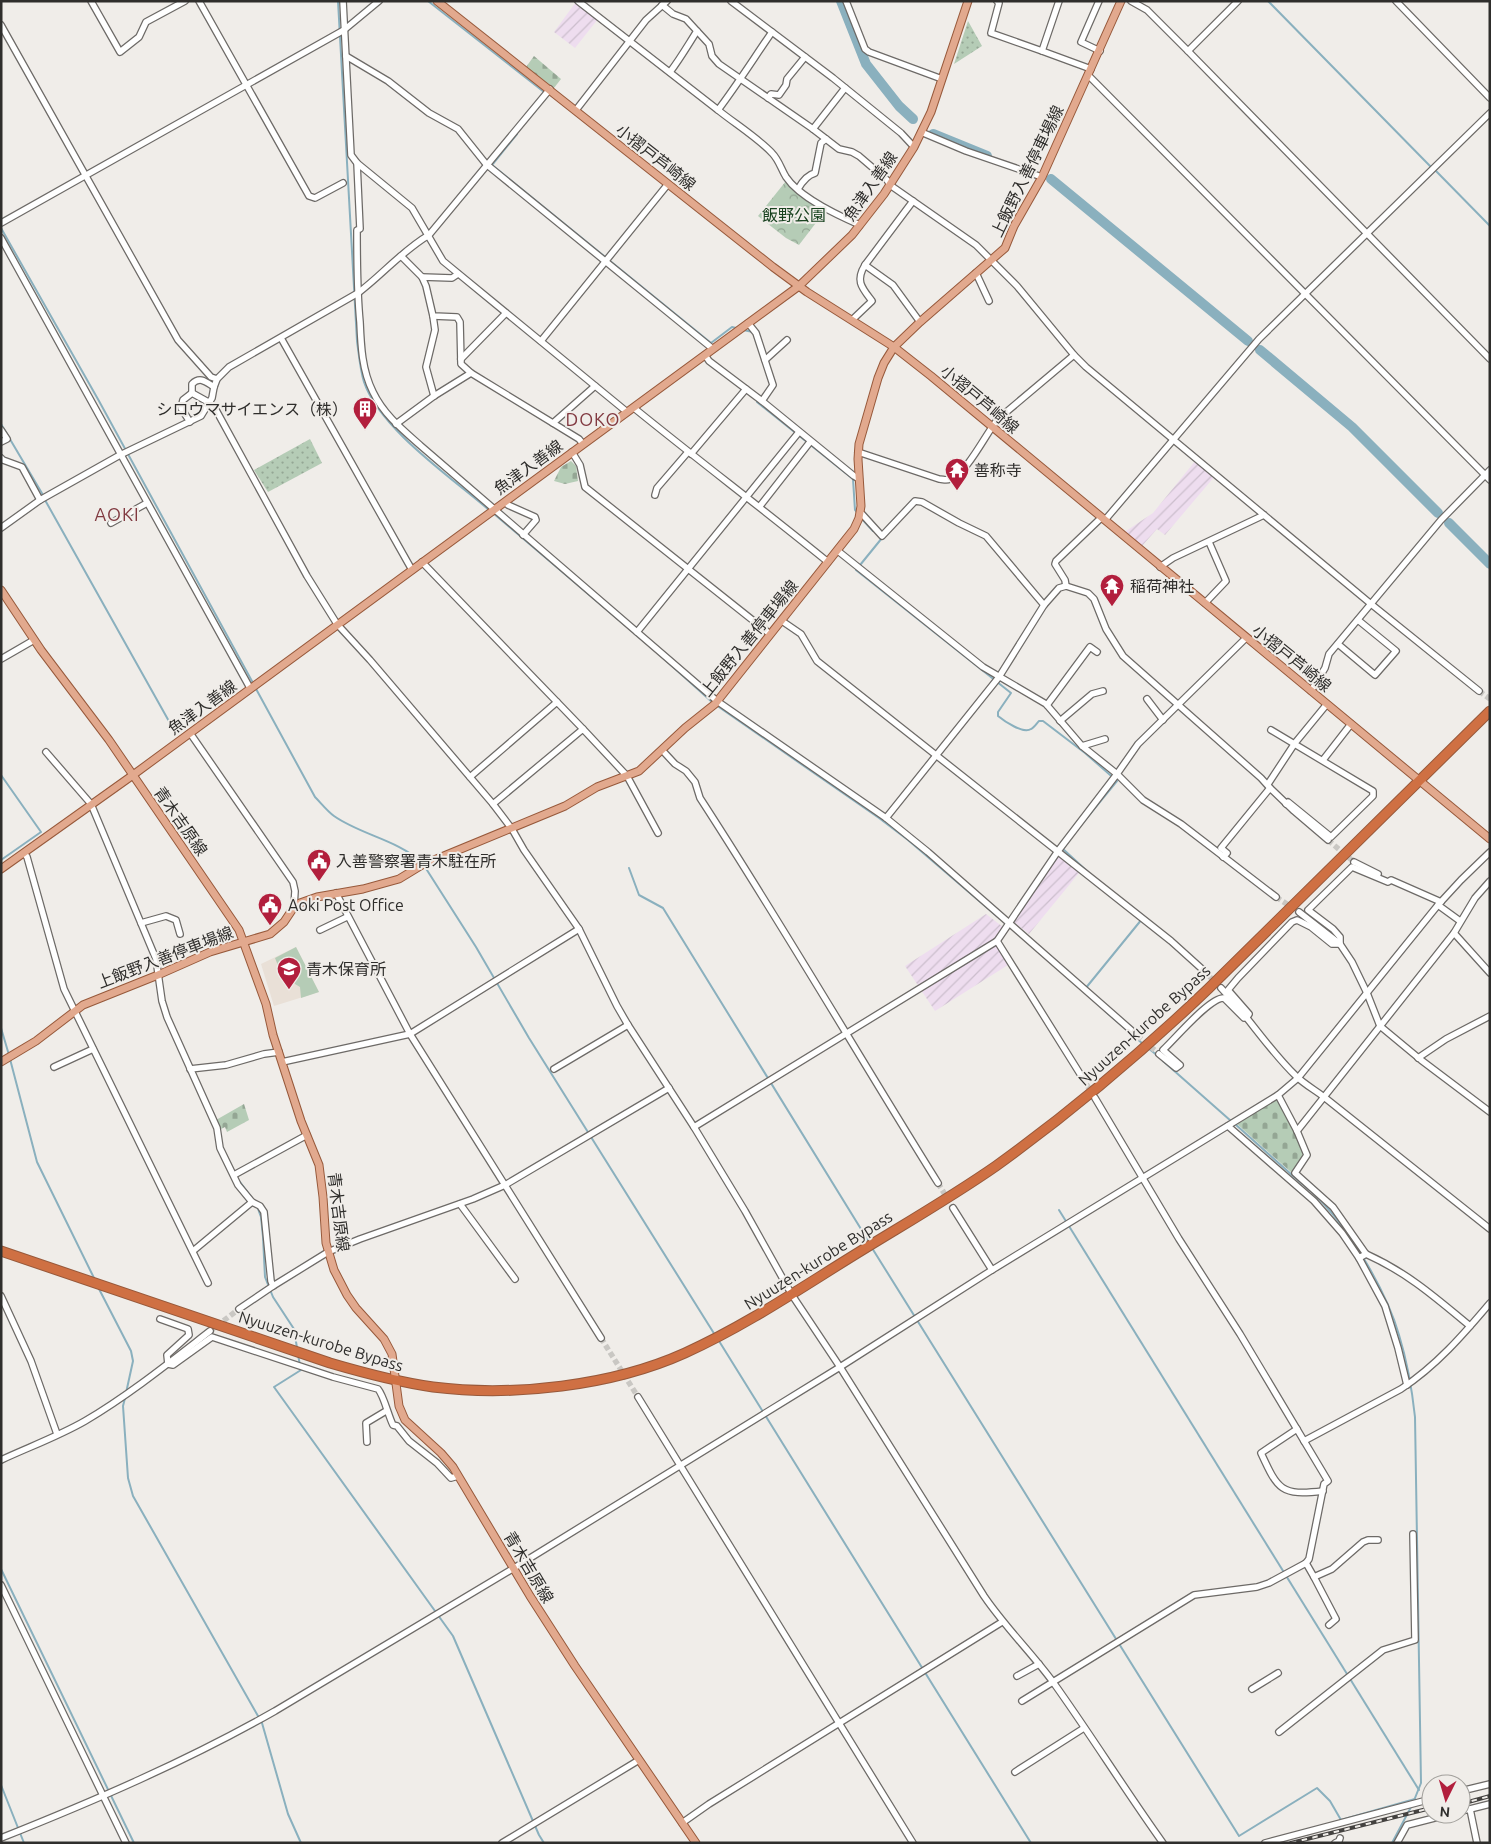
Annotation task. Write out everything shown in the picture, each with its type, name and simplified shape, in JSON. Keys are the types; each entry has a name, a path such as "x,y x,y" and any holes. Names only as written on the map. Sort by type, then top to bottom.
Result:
{"highway":[{"name":"Nyuuzen-kurobe Bypass","path":"1,1251 330,1363 394,1380 436,1387 484,1390 547,1387 587,1382 643,1368 683,1354 722,1335 792,1294 995,1167 1072,1109 1161,1034 1490,711"}],"main road":[{"name":"小摺戸芦崎線","path":"438,1 799,286 894,347 1490,839"},
{"name":"魚津入善線","path":"1,869 133,775 799,286 852,235 890,185 914,146 931,112 968,1"},
{"name":"上飯野入善停車場線","path":"1,1062 36,1041 74,1010 99,998 210,952 270,934 284,922 294,907 309,899 399,880 422,865 512,829 577,800 597,786 638,771 717,701 854,529 860,514 858,452 861,435 884,363 894,347 920,322 1005,248 1014,226 1042,177 1121,1"},
{"name":"青木吉原線","path":"1,590 34,640 133,775 239,930 268,1012 282,1062 319,1165 328,1252 339,1281 347,1295 384,1339 392,1354 399,1406 405,1420 441,1453 458,1476 575,1666 696,1843"}],"street":[{"path":"91,1 120,52 139,37 146,22 185,1"},
{"path":"199,1 309,196 315,198 343,184"},
{"path":"343,1 351,156 357,163 412,208 443,261 458,274 595,386 747,496 828,562"},
{"path":"1,223 344,30 379,1"},
{"path":"578,1 771,152 780,163 786,176 798,189 826,210 860,225"},
{"path":"732,1 845,88 901,133 914,146"},
{"path":"846,1 865,49 942,79"},
{"path":"997,1 999,3 991,33 1042,51 1090,72 1305,294 1488,475 1441,520 1329,654 1325,668 1311,691"},
{"path":"1042,51 1059,1"},
{"path":"1099,1 1081,42 1100,51"},
{"path":"1131,1 1147,10 1490,358"},
{"path":"1188,51 1238,1"},
{"path":"1396,1 1490,98"},
{"path":"576,110 646,20 664,3 673,14 686,19 708,44 712,56 720,64 839,149 859,156 887,180 890,185 976,245 1017,286 1074,355 1264,515 1479,691"},
{"path":"1,25 178,340 211,376 217,380"},
{"path":"670,72 697,31"},
{"path":"718,110 741,80 772,32"},
{"path":"346,56 388,81 429,113 458,129 486,164 713,349"},
{"path":"768,98 772,94 778,96 786,86 787,79 805,57"},
{"path":"813,129 845,88"},
{"path":"1,528 40,500 120,455 201,416 209,405 217,380 229,367 358,293 428,235 550,89"},
{"path":"1066,586 1065,580 1055,564 1056,561 1103,519 1175,440 1259,339 1490,113"},
{"path":"921,132 966,151 1042,177"},
{"path":"798,189 801,183 815,173 821,143 826,139"},
{"path":"357,163 360,229 357,230 358,293 362,351 366,374 374,394 396,424 717,701 886,818 1010,922 1131,1030"},
{"path":"541,341 668,184"},
{"path":"852,320 872,301 862,288 861,272 913,201"},
{"path":"1,238 250,688"},
{"path":"402,256 422,277 433,316 435,330 426,367 434,396"},
{"path":"865,265 893,285 920,322"},
{"path":"976,273 989,301"},
{"path":"422,277 452,278 458,274"},
{"path":"461,359 506,313"},
{"path":"433,316 457,317 460,322 461,364 471,373 579,439 584,444"},
{"path":"748,324 756,333 773,384 762,401"},
{"path":"281,338 412,570"},
{"path":"765,360 787,340"},
{"path":"705,355 709,361 762,401 810,442 860,479"},
{"path":"858,452 948,480 956,477 980,448 998,419 1074,355"},
{"path":"396,424 434,396 471,373"},
{"path":"190,422 181,408 181,404 192,393 192,384 198,380 205,380 214,387"},
{"path":"553,423 595,386"},
{"path":"655,494 657,488 746,389"},
{"path":"192,393 216,410 307,576 337,624 493,804 579,929 628,1025 745,1211 792,1294 1002,1622 1039,1664 1163,1843"},
{"path":"1,430 7,439 1,442"},
{"path":"637,632 799,432"},
{"path":"760,506 810,442"},
{"path":"572,452 580,465 585,487 770,634"},
{"path":"1,458 22,466 40,500"},
{"path":"860,514 882,536 915,501 922,502 986,536 1044,605"},
{"path":"111,523 147,502"},
{"path":"505,502 536,517 536,520 523,535"},
{"path":"1160,567 1173,558 1264,515"},
{"path":"1205,603 1226,581 1209,542"},
{"path":"838,551 998,678 1047,705 1082,746 1117,774 1143,800 1180,824 1276,897"},
{"path":"422,562 627,776 658,833"},
{"path":"886,818 998,678 1050,596 1059,588 1066,586 1088,593 1094,599 1106,628 1123,656 1328,840"},
{"path":"1338,644 1375,675 1396,651 1358,620"},
{"path":"782,621 801,634 817,661 1058,851 1171,942 1202,970"},
{"path":"694,1128 845,1033 997,941 1058,851 1138,744 1246,638"},
{"path":"1,659 34,640"},
{"path":"1047,705 1090,647 1096,652"},
{"path":"1060,721 1092,694 1103,691"},
{"path":"1147,699 1162,720"},
{"path":"470,777 557,702"},
{"path":"1223,857 1227,853 1221,848 1269,786 1295,743 1327,704"},
{"path":"1323,760 1351,724"},
{"path":"493,804 583,729"},
{"path":"1271,730 1373,791 1373,796 1331,837 1288,802 1286,804"},
{"path":"190,733 293,882 295,891 294,907"},
{"path":"1082,746 1105,739"},
{"path":"662,750 675,764 686,771 695,782 700,798 762,894 938,1183"},
{"path":"46,752 91,804 142,923 156,959 162,1001 167,1017 217,1128 220,1148 238,1185 252,1202 260,1206 264,1212 270,1281 273,1286"},
{"path":"1,1838 104,1797 247,1727 514,1568 840,1367 992,1270 1278,1095 1298,1078 1440,903 1490,852"},
{"path":"24,853 27,857 64,989 208,1283"},
{"path":"1354,862 1440,903 1460,921"},
{"path":"1340,944 1340,937 1333,928 1308,910 1352,867 1388,882 1391,880"},
{"path":"1297,1131 1454,933 1475,898 1490,881"},
{"path":"336,893 410,1034 601,1338"},
{"path":"1299,912 1340,944 1352,962 1380,1026 1418,1058 1490,1112"},
{"path":"142,923 166,916 176,920 180,934"},
{"path":"320,930 347,916"},
{"path":"1247,1017 1250,1014 1246,1008 1228,990 1292,922 1297,920 1311,927 1332,944 1340,944"},
{"path":"282,1062 410,1034 579,929"},
{"path":"1454,933 1490,973"},
{"path":"997,941 1082,1077"},
{"path":"1221,988 1247,1017 1283,1063 1298,1078 1324,1096 1490,1229"},
{"path":"1159,1054 1176,1068 1180,1065 1164,1050 1210,1004 1220,998 1224,998 1244,1018 1247,1017"},
{"path":"1418,1058 1446,1039 1490,1016"},
{"path":"554,1069 628,1025"},
{"path":"54,1067 93,1049"},
{"path":"190,1069 226,1065 264,1054 279,1052"},
{"path":"239,1309 328,1252 460,1204 505,1185 669,1088"},
{"path":"1278,1095 1307,1155 1295,1173 1333,1207 1366,1254 1399,1270 1421,1285 1470,1326"},
{"path":"1022,1701 1194,1595 1257,1587 1269,1583 1306,1563 1309,1559 1324,1484 1328,1481 1142,1179 1095,1098"},
{"path":"1228,1126 1314,1201 1342,1233 1359,1258 1385,1306 1407,1385"},
{"path":"234,1175 307,1134"},
{"path":"193,1251 252,1202"},
{"path":"460,1204 515,1279"},
{"path":"953,1208 992,1270"},
{"path":"1359,1258 1366,1254"},
{"path":"1,1296 31,1361 57,1434"},
{"path":"1304,1440 1407,1385 1446,1353 1490,1303"},
{"path":"160,1318 188,1328 189,1335 167,1354 168,1364"},
{"path":"1,1460 82,1422 108,1407 210,1331"},
{"path":"168,1364 173,1366 212,1338 378,1390 383,1395 386,1410 393,1425 397,1426 409,1441 437,1463 451,1478 458,1476"},
{"path":"638,1398 913,1843"},
{"path":"368,1442 366,1423 386,1410"},
{"path":"1297,1429 1261,1453 1278,1486 1289,1492 1323,1491"},
{"path":"1279,1732 1383,1650 1415,1640 1413,1534"},
{"path":"1314,1577 1332,1569 1363,1542 1378,1540"},
{"path":"1306,1563 1336,1618 1329,1625"},
{"path":"1,1585 126,1843"},
{"path":"682,1823 709,1804 1002,1622"},
{"path":"1017,1676 1039,1664"},
{"path":"1252,1689 1278,1672"},
{"path":"1016,1772 1084,1728"},
{"path":"502,1843 640,1760"},
{"path":"1471,1789 1490,1784"},
{"path":"1265,1843 1421,1802"},
{"path":"1471,1809 1490,1804"},
{"path":"1471,1814 1477,1843"},
{"path":"1398,1843 1407,1825 1421,1821"},
{"path":"1335,1843 1340,1838"}],"shaded area":[{"path":"576,2 598,19 575,48 554,32"},
{"path":"1196,460 1215,476 1165,535 1157,529 1141,547 1123,533 1153,513"},
{"path":"1058,855 1079,873 1029,934 1013,921"},
{"path":"986,914 1003,927 994,940 1008,965 935,1011 905,966"},
{"path":"296,947 319,992 274,1006 261,964"}],"green space":[{"path":"968,21 982,46 954,64"},
{"path":"534,56 561,79 554,88 526,67"},
{"name":"飯野公園","path":"786,181 825,211 799,245 786,238 758,216"},
{"path":"310,439 322,463 268,492 254,470"},
{"path":"571,461 576,466 578,481 565,484 554,481 561,467"},
{"path":"296,947 319,992 301,998 300,987 290,981 285,983 275,958"},
{"path":"1278,1098 1305,1155 1292,1173 1237,1124"},
{"path":"244,1104 249,1120 227,1132 225,1127 219,1130 216,1120"}],"waterway":[{"path":"338,1 357,341 364,382 372,400 401,435 437,468 489,510"},
{"path":"428,1 544,92"},
{"path":"841,1 866,64 899,106 913,119"},
{"path":"1268,1 1431,167"},
{"path":"517,134 492,165 711,343 732,327 736,328"},
{"path":"933,134 987,156"},
{"path":"1435,170 1490,226"},
{"path":"1051,179 1248,341"},
{"path":"1,228 99,401 253,683"},
{"path":"743,330 753,332"},
{"path":"1260,350 1352,427 1438,513"},
{"path":"759,400 757,402 853,479 855,510 858,514"},
{"path":"1,424 43,495"},
{"path":"45,500 175,732"},
{"path":"493,513 653,649"},
{"path":"861,518 873,531"},
{"path":"1449,523 1490,564"},
{"path":"881,537 856,570 1011,693 998,712 998,716 1023,730 1031,729 1039,721 1043,721 1085,753 1117,781 1076,831"},
{"path":"662,657 712,702"},
{"path":"255,687 315,797 326,809 344,822 402,848 423,863"},
{"path":"716,705 879,818 908,840 998,917"},
{"path":"1,775 41,832 1,860"},
{"path":"1063,849 1088,872"},
{"path":"425,867 476,947 529,1038 715,1335"},
{"path":"629,868 639,895 663,908 869,1242"},
{"path":"1085,989 1142,919"},
{"path":"1105,1011 1143,1044"},
{"path":"1,1028 9,1055"},
{"path":"1148,1048 1158,1056"},
{"path":"10,1059 37,1162 95,1280"},
{"path":"1163,1061 1231,1121"},
{"path":"1235,1124 1316,1196 1346,1231 1378,1283 1394,1319 1402,1345 1409,1375 1415,1417 1421,1783 1413,1803"},
{"path":"240,1182 252,1198"},
{"path":"257,1206 261,1217 265,1277 273,1297 294,1329 297,1348"},
{"path":"1059,1210 1419,1790"},
{"path":"872,1248 1239,1836 1317,1788 1330,1801 1341,1820 1415,1799"},
{"path":"98,1287 131,1351 133,1361 126,1393"},
{"path":"719,1341 1031,1843"},
{"path":"298,1355 301,1370 274,1387 453,1636 544,1843"},
{"path":"125,1398 123,1406 128,1478 133,1496 262,1723 288,1814 301,1843"},
{"path":"1,1569 134,1843"},
{"path":"1,1785 24,1843"},
{"path":"1392,1843 1411,1807"}],"tunnel":[{"path":"1479,691 1490,699"},
{"path":"1328,840 1354,862"},
{"path":"1276,897 1293,908"},
{"path":"1202,969 1216,983"},
{"path":"1131,1030 1159,1054"},
{"path":"1082,1077 1093,1095"},
{"path":"938,1183 953,1208"},
{"path":"210,1331 239,1309"},
{"path":"601,1338 638,1397"}],"railway":[{"path":"1471,1801 1490,1796"},
{"path":"1291,1843 1421,1810"}],"place":[{"name":"シロウマサイエンス（株）","path":"365,430"},
{"name":"善称寺","path":"957,491"},
{"name":"稲荷神社","path":"1112,607"},
{"name":"入善警察署青木駐在所","path":"319,882"},
{"name":"Aoki Post Office","path":"270,926"},
{"name":"青木保育所","path":"289,990"}],"district":[{"name":"DOKO","path":"593,419"},
{"name":"AOKI","path":"117,514"}]}
